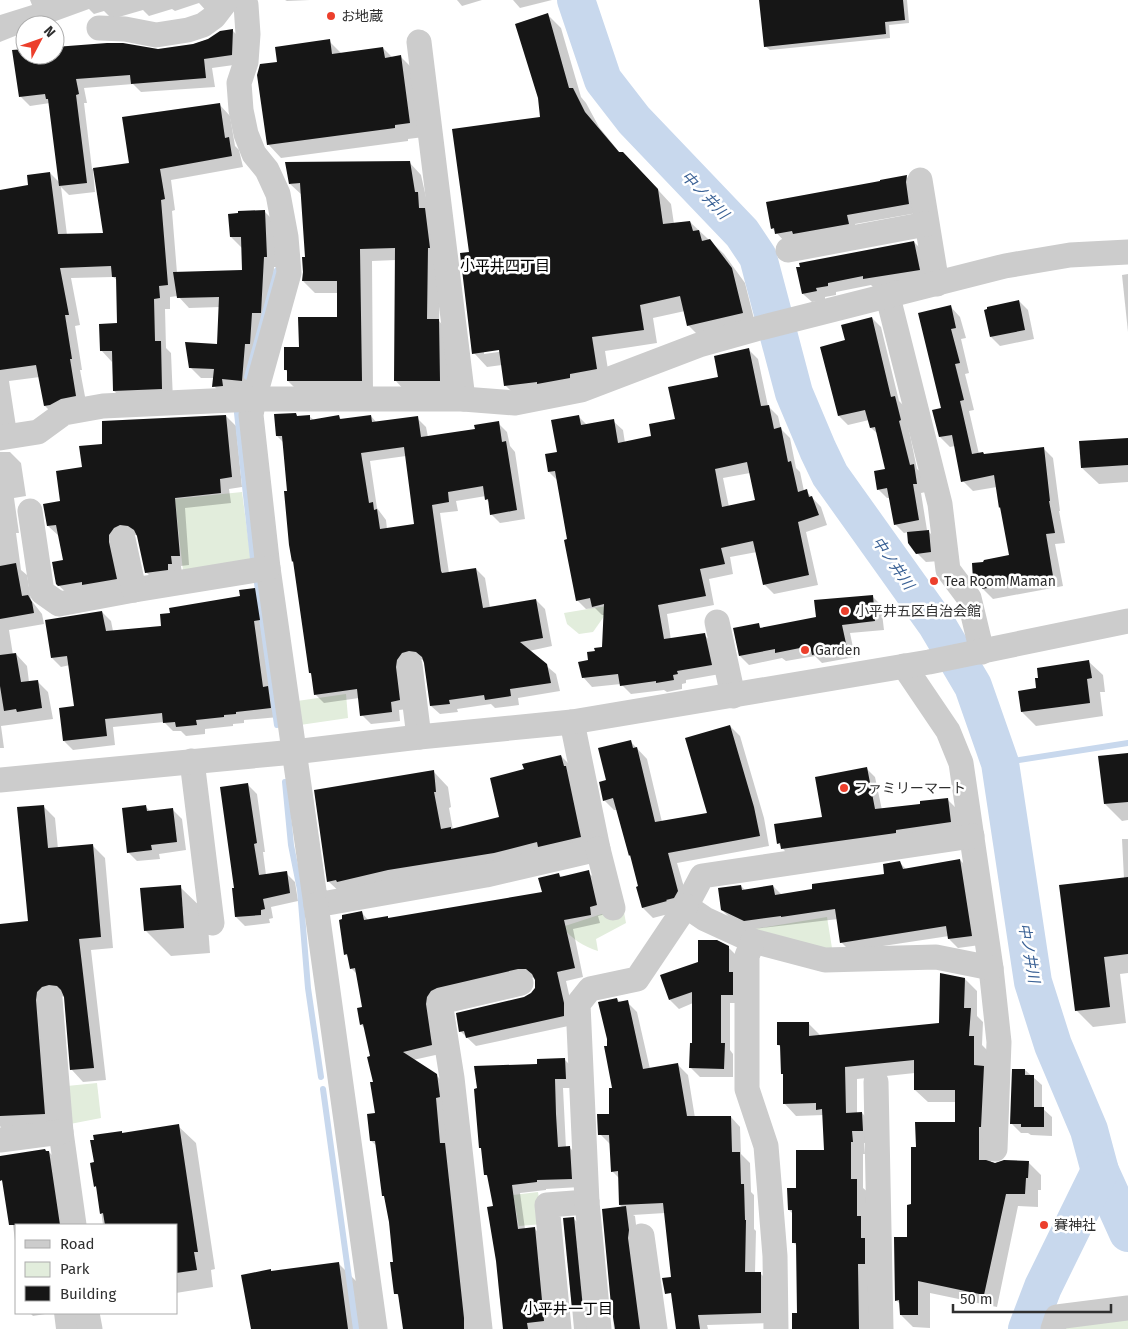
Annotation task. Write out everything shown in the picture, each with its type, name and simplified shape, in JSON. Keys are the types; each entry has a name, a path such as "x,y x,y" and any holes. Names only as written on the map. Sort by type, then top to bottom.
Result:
{"street":[{"path":"99,28 125,29 156,35 188,30 203,26 214,17 227,0"},
{"path":"244,0 248,34 246,62 239,83 241,110 246,134 254,154 268,170 278,194 286,237 289,273 251,415 268,568 375,1329"},
{"path":"419,42 463,399"},
{"path":"920,180 937,284"},
{"path":"788,250 926,224"},
{"path":"0,438 38,432 64,413 103,406 254,399 463,399 515,403 581,390 699,345 756,329 1005,266 1070,255 1128,252"},
{"path":"888,297 940,504 948,570 969,598 979,652"},
{"path":"30,511 42,592 59,604 268,568"},
{"path":"123,539 134,590"},
{"path":"0,780 294,752 419,737 572,722 929,662 1128,621"},
{"path":"717,622 733,696"},
{"path":"410,665 419,737"},
{"path":"904,666 948,732 961,763 991,968 999,1042 996,1149"},
{"path":"572,722 598,849 613,908"},
{"path":"192,761 212,923"},
{"path":"599,1329 587,1202 578,1004 590,989 637,979 686,906 702,876 972,836"},
{"path":"316,905 486,875 598,849"},
{"path":"686,906 705,919 753,941 825,960 936,957 991,968"},
{"path":"753,941 747,956 748,1089 766,1146 775,1256 776,1329"},
{"path":"480,1329 452,1078 440,1002 521,983"},
{"path":"50,999 61,1132 74,1224"},
{"path":"876,1082 881,1329"},
{"path":"0,1140 61,1132"},
{"path":"559,1329 546,1205 587,1202"},
{"path":"642,1236 655,1329"},
{"path":"1053,1329 1057,1317 1128,1308"},
{"path":"87,1314 90,1329"}],"green space":[{"path":"242,492 251,560 183,571 175,499"},
{"path":"612,605 593,632 579,634 567,624 564,613"},
{"path":"346,694 348,718 300,725 297,701"},
{"path":"623,907 626,923 596,939 598,951 578,942 562,927"},
{"path":"827,917 832,948 826,951 754,929"},
{"path":"97,1083 101,1118 70,1124 67,1086"},
{"path":"538,1192 543,1224 519,1226 513,1195"},
{"path":"1128,1315 1128,1329 1065,1329 1071,1322"}],"building":[{"path":"759,0 903,0 905,20 885,22 886,34 764,47"},
{"path":"548,13 569,88 573,88 585,112 619,152 623,152 658,189 663,224 690,221 693,231 699,230 702,241 710,239 732,268 743,313 687,326 680,296 640,305 644,330 592,337 597,369 570,374 570,378 537,384 537,382 504,386 499,350 472,354 460,253 469,252 452,129 540,117 538,98 515,24"},
{"path":"233,29 232,55 204,59 206,78 131,84 130,75 76,79 79,94 76,95 87,183 59,186 48,99 46,99 45,94 19,97 12,50 15,50 15,65 65,65 65,46 123,43 158,49 193,44 208,39 220,31"},
{"path":"330,39 332,54 383,47 385,58 401,55 410,123 395,125 395,128 267,145 257,75 260,64 277,62 275,47"},
{"path":"220,103 225,138 229,137 232,156 160,169 165,199 161,200 168,285 159,286 160,298 154,299 155,341 161,341 162,389 113,391 112,351 100,351 99,324 117,323 116,277 112,277 111,266 60,268 69,315 65,315 76,396 61,399 44,406 36,365 0,370 0,190 28,185 27,175 50,172 58,234 103,233 93,168 129,163 122,117"},
{"path":"410,161 415,192 418,192 419,208 425,208 430,248 428,248 427,319 439,319 440,381 394,381 395,248 360,249 362,381 287,381 287,370 284,370 284,347 299,347 298,317 337,317 337,281 302,281 302,257 305,257 300,183 289,184 285,162"},
{"path":"907,175 909,204 847,215 849,224 793,234 792,231 775,234 774,228 771,229 766,202"},
{"path":"265,210 267,257 264,257 261,313 252,313 250,344 245,344 242,381 222,379 223,386 212,387 214,369 189,368 185,342 217,344 219,297 177,298 173,272 242,270 241,237 230,237 228,214 238,213 238,211"},
{"path":"914,241 920,270 863,279 863,276 828,283 828,286 816,288 817,291 802,294 796,267 800,267 799,263"},
{"path":"1019,300 1025,330 990,337 984,310 987,307"},
{"path":"951,305 956,328 951,329 960,363 955,364 964,400 960,401 972,454 1044,447 1049,501 1055,533 1046,534 1053,576 982,589 982,583 976,584 973,580 972,563 1009,555 994,475 961,482 952,435 939,437 932,410 941,408 918,313"},
{"path":"872,317 891,397 895,396 910,465 914,464 917,484 913,484 919,520 894,525 887,488 877,490 874,471 885,469 875,427 870,428 865,410 838,416 820,347 845,340 841,325"},
{"path":"749,348 761,406 769,405 774,429 781,427 788,462 791,461 798,492 807,489 809,497 812,496 819,515 798,522 809,575 763,585 753,541 721,548 725,564 700,569 706,596 658,605 664,639 705,633 712,665 677,671 678,674 673,675 674,680 656,683 656,681 620,686 618,674 582,678 578,662 588,660 587,652 595,651 594,648 602,647 604,604 592,607 590,598 576,601 564,540 567,539 555,471 548,472 545,454 557,452 551,420 579,415 581,425 614,419 618,443 651,436 649,424 675,419 668,387 718,377 714,356","holes":["747,462 755,500 722,507 715,469"]},
{"path":"296,413 297,416 310,415 310,420 339,415 340,419 371,415 372,422 418,416 421,437 475,429 474,425 499,421 502,442 506,441 517,510 490,515 488,499 485,500 483,486 448,492 449,502 432,505 441,571 442,573 476,568 483,608 536,599 543,638 520,642 547,664 551,683 510,689 511,696 485,700 484,695 449,700 450,704 430,706 422,657 416,652 409,651 402,653 397,660 396,667 400,700 391,702 392,712 360,716 357,689 314,695 289,545 284,491 287,491 282,436 276,436 274,414","holes":["404,447 414,524 380,529 377,509 374,510 373,502 369,503 361,453"]},
{"path":"226,415 232,477 220,479 221,493 175,498 180,556 171,556 172,564 168,564 168,570 145,573 134,530 128,526 120,525 114,528 109,535 117,579 82,585 82,582 58,586 52,562 63,560 56,525 47,526 43,504 60,501 56,471 82,467 79,446 102,444 102,421"},
{"path":"1128,438 1128,465 1081,468 1079,441"},
{"path":"929,530 931,552 916,554 908,543 907,532"},
{"path":"16,563 22,596 28,595 32,602 34,613 0,619 0,566"},
{"path":"255,588 260,620 254,621 263,687 268,686 271,708 236,712 236,714 224,715 224,717 196,720 197,725 176,727 175,722 163,723 162,713 105,719 107,736 63,741 59,708 74,706 67,656 51,658 45,620 102,611 106,631 161,626 160,614 170,613 169,608 240,596 239,590"},
{"path":"873,595 875,621 842,625 847,648 812,655 810,646 775,653 775,649 739,656 733,628 759,623 760,628 816,617 814,600"},
{"path":"16,653 21,682 38,680 42,708 17,712 16,709 4,711 0,686 0,655"},
{"path":"1089,660 1092,678 1087,679 1090,703 1021,712 1018,691 1036,688 1037,668"},
{"path":"730,725 754,807 760,836 668,853 678,891 674,898 642,908 630,855 613,798 603,801 599,782 606,780 598,748 631,740 633,748 637,747 655,822 707,813 685,738"},
{"path":"1128,753 1128,802 1104,804 1098,756"},
{"path":"561,755 564,766 566,766 581,837 538,847 537,842 494,853 388,870 337,882 336,880 327,882 314,790 434,770 436,792 434,792 441,829 451,827 451,829 499,817 490,778 524,769 522,764"},
{"path":"867,767 875,809 920,804 920,801 948,798 951,822 896,830 896,833 781,849 780,843 777,844 774,824 822,817 815,777"},
{"path":"248,783 257,843 254,844 259,875 287,871 290,893 263,899 265,909 261,910 261,915 235,917 232,888 234,888 220,787"},
{"path":"44,805 48,848 93,844 101,937 79,939 94,1068 70,1070 64,997 57,986 49,985 42,987 37,992 36,1000 45,1114 0,1116 0,924 28,921 17,807"},
{"path":"146,805 147,811 173,808 177,842 151,845 152,850 127,853 122,808"},
{"path":"960,859 972,936 948,939 946,926 840,943 835,909 744,921 721,910 718,888 741,885 742,890 773,885 775,895 812,889 812,884 884,874 883,864 900,861 903,869"},
{"path":"589,870 597,905 590,907 591,915 564,920 575,968 557,972 564,1003 564,1016 466,1038 464,1031 459,1032 456,1013 524,997 531,993 535,988 535,980 532,974 526,969 518,969 431,991 427,997 426,1004 432,1045 403,1052 437,1074 440,1097 436,1098 440,1143 445,1143 464,1329 403,1329 398,1294 394,1294 390,1262 393,1262 389,1222 384,1196 382,1196 375,1141 370,1141 367,1114 375,1113 370,1082 373,1082 367,1057 370,1056 363,1024 360,1025 357,1008 362,1007 355,968 350,969 347,954 344,955 339,920 342,919 342,915 362,911 364,920 388,916 388,918 542,892 538,878 559,873 560,877"},
{"path":"1128,877 1128,954 1104,957 1110,1007 1075,1011 1059,885"},
{"path":"181,885 184,928 144,931 140,888"},
{"path":"698,940 717,940 729,946 729,972 733,972 733,995 721,995 721,1043 725,1043 724,1069 689,1068 690,1043 692,1043 692,992 669,1000 660,975 698,962"},
{"path":"940,973 965,978 964,1008 971,1008 969,1036 974,1036 974,1065 984,1066 981,1127 979,1127 979,1160 995,1163 1004,1160 1029,1161 1025,1194 1006,1194 984,1295 918,1281 918,1315 900,1315 899,1300 895,1301 894,1237 907,1237 907,1205 911,1204 911,1147 916,1147 915,1122 955,1122 955,1090 914,1090 914,1060 845,1067 846,1113 862,1112 863,1131 852,1131 853,1142 851,1142 851,1179 857,1179 857,1216 861,1216 861,1238 865,1238 865,1264 858,1264 859,1329 792,1329 792,1313 797,1313 796,1243 792,1243 792,1210 788,1210 787,1188 796,1188 796,1150 824,1150 822,1109 816,1110 816,1103 783,1104 783,1074 781,1074 780,1045 777,1045 777,1022 809,1022 809,1036 939,1023"},
{"path":"617,998 618,1002 628,1000 643,1069 678,1063 687,1116 731,1116 732,1152 740,1152 741,1184 744,1184 746,1220 745,1272 761,1272 761,1313 698,1315 700,1329 676,1329 671,1293 665,1294 662,1278 671,1277 663,1203 619,1205 618,1171 611,1172 609,1135 598,1135 597,1114 609,1114 609,1088 612,1088 604,1046 607,1046 607,1039 598,1002"},
{"path":"565,1058 566,1079 555,1079 556,1114 558,1147 570,1146 572,1179 537,1180 537,1182 512,1185 518,1229 535,1227 544,1321 527,1323 528,1329 503,1329 496,1261 487,1207 493,1206 487,1175 484,1175 481,1148 479,1148 474,1089 477,1088 474,1066 537,1064 537,1059"},
{"path":"1012,1069 1025,1069 1025,1075 1034,1075 1034,1107 1044,1107 1044,1127 1021,1127 1021,1124 1010,1124"},
{"path":"179,1124 198,1252 194,1252 197,1270 178,1273 178,1224 105,1224 103,1213 100,1214 96,1186 94,1187 90,1163 94,1162 90,1140 94,1140 93,1135 122,1131 122,1133"},
{"path":"45,1149 49,1151 60,1224 9,1225 2,1180 0,1181 0,1156"},
{"path":"626,1206 628,1238 640,1329 615,1329 611,1305 602,1209"},
{"path":"574,1217 583,1308 572,1309 563,1218"},
{"path":"339,1262 348,1329 251,1329 241,1275 271,1269 271,1271"}],"waterway":[{"name":"中ノ井川","path":"576,0 603,80 634,120 742,233 758,257 794,393 830,475 937,625 973,686 1000,763 1033,982 1053,1045 1089,1130 1100,1171 1128,1233"},
{"path":"247,377 277,270"},
{"path":"236,404 253,559"},
{"path":"257,583 277,725"},
{"path":"1000,763 1128,743"},
{"path":"285,782 291,845 300,890 308,988 321,1077"},
{"path":"323,1089 356,1329"},
{"path":"1027,1329 1043,1287 1100,1171"}],"place":[{"name":"お地蔵","path":"331,16"},
{"name":"Tea Room Maman","path":"934,581"},
{"name":"小平井五区自治会館","path":"845,611"},
{"name":"Garden","path":"805,650"},
{"name":"ファミリーマート","path":"844,788"},
{"name":"賽神社","path":"1044,1225"}],"district":[{"name":"小平井四丁目","path":"505,266"},
{"name":"小平井一丁目","path":"568,1309"}]}
